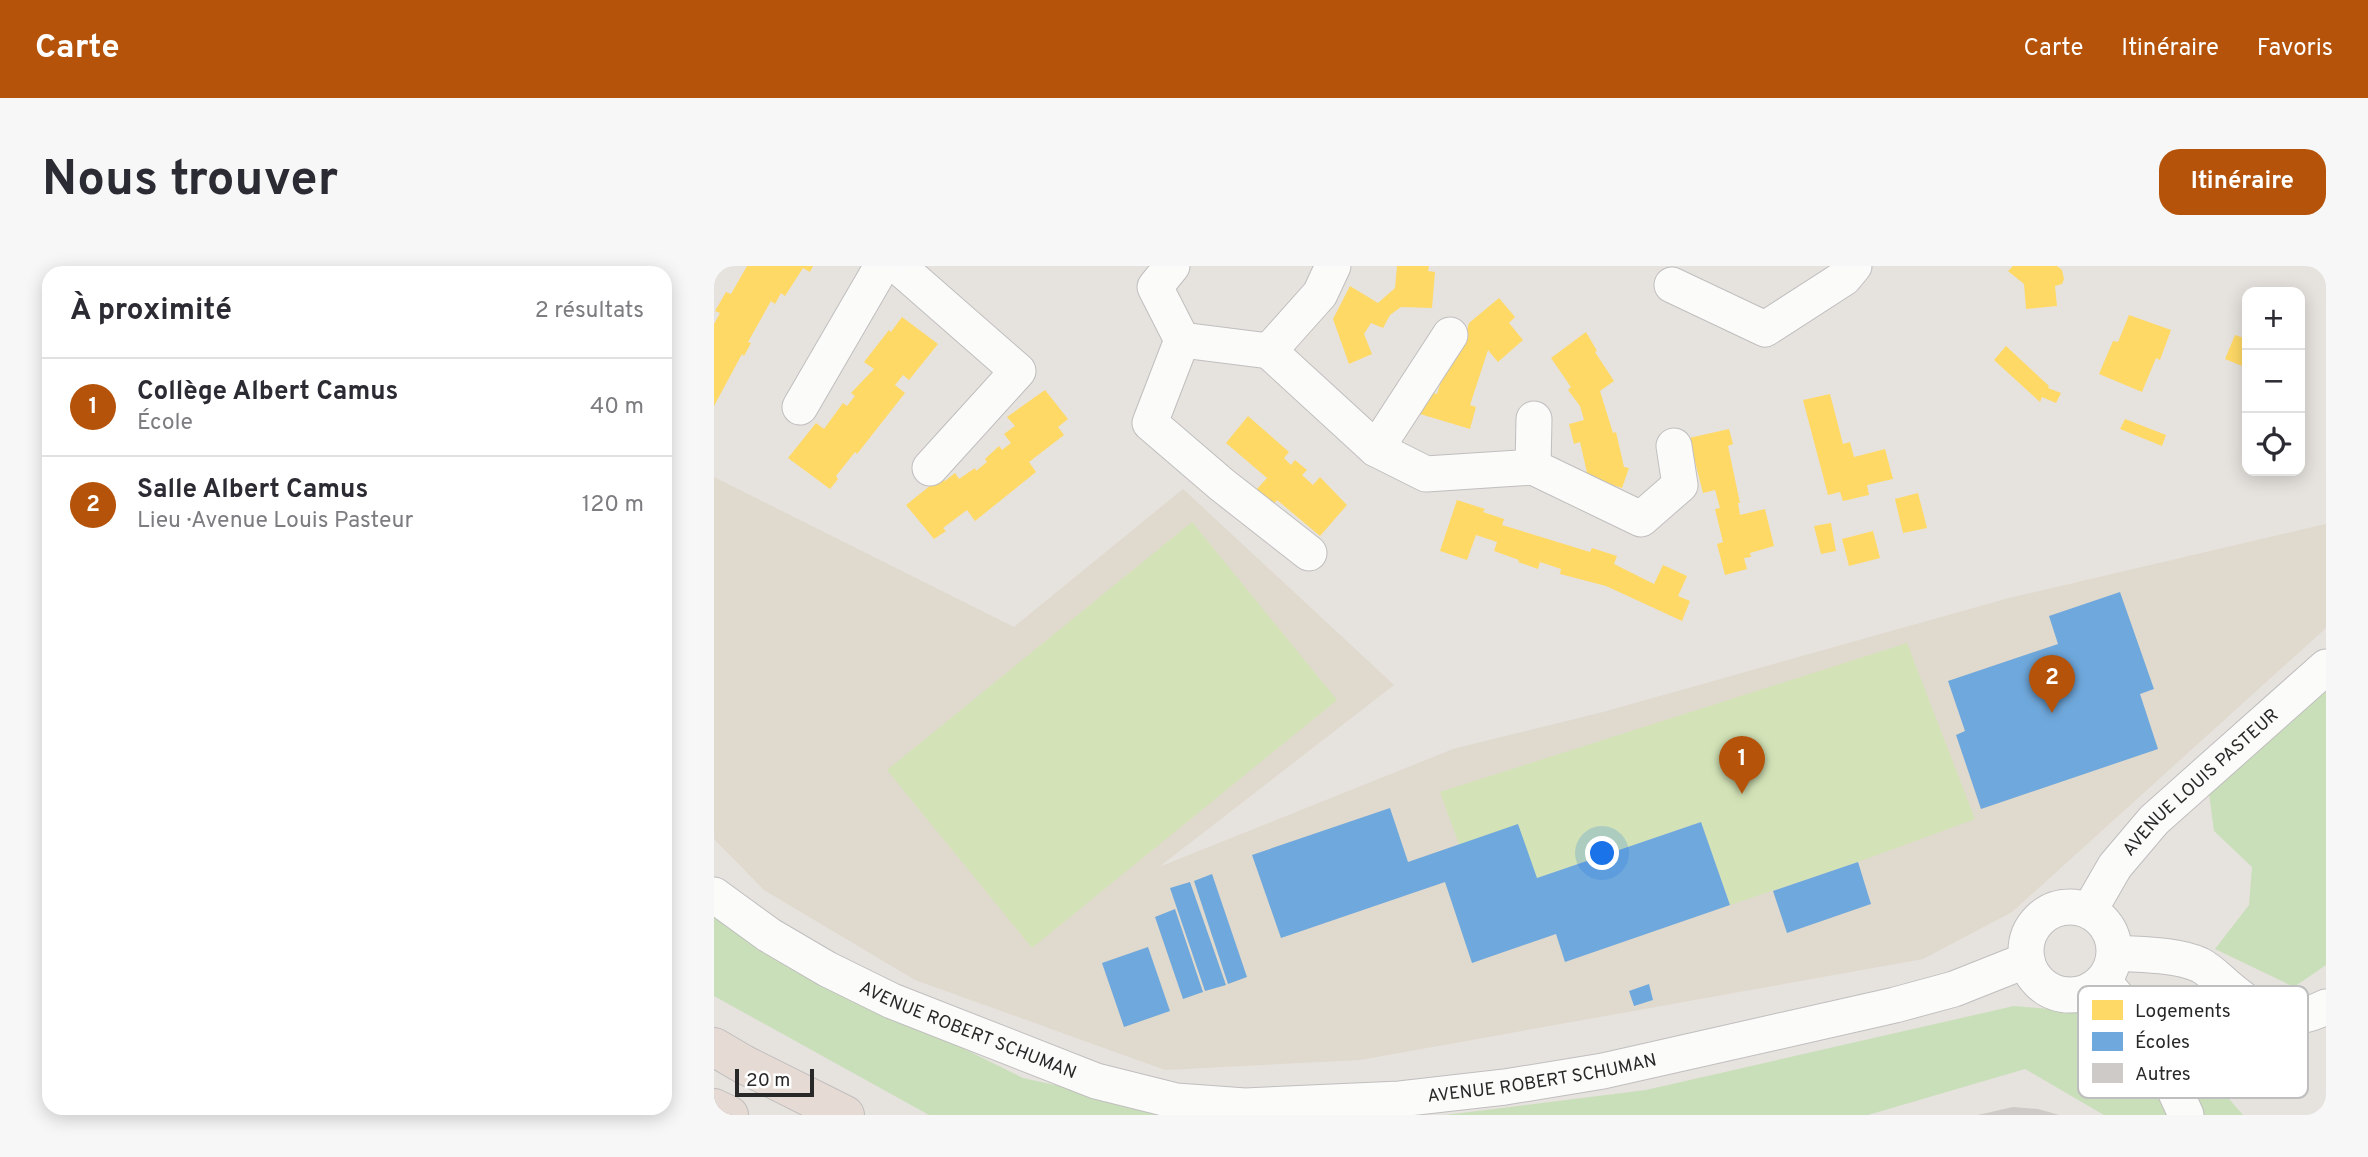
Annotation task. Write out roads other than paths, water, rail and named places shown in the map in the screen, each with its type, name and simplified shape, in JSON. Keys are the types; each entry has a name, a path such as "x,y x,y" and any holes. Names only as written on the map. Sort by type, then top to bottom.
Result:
{"highway":[{"path":"714,1047 845,1115"},
{"path":"714,1108 729,1115"}],"street":[{"path":"800,407 881,266"},
{"path":"898,266 1018,371 930,468"},
{"path":"1172,266 1154,288 1182,340 1150,423 1221,484 1309,553"},
{"path":"1269,351 1320,294 1333,266"},
{"path":"1672,285 1765,328 1844,278 1854,266"},
{"path":"1376,449 1450,335"},
{"path":"1182,340 1269,351 1376,449 1426,474 1533,467 1641,519 1679,485 1674,446"},
{"path":"1533,467 1534,419"},
{"name":"AVENUE LOUIS PASTEUR","path":"2089,911 2115,866 2154,820 2326,667"},
{"name":"AVENUE ROBERT SCHUMAN","path":"714,894 769,935 827,969 892,1001 1096,1081 1176,1101 1245,1106 1400,1099 1505,1087 1603,1070 1895,1005 1954,989 2026,960"},
{"path":"2078,995 2058,994 2043,987 2032,975 2026,960 2026,946 2037,921 2048,912 2062,908 2076,907 2089,911 2107,927 2113,937 2109,967 2114,986"},
{"path":"2094,986 2109,967 2171,958 2199,965 2225,986"},
{"path":"2308,1016 2326,1007"},
{"path":"2179,1098 2186,1115"}],"place":[{"name":"Salle Albert Camus","path":"2052,713"},
{"name":"Collège Albert Camus","path":"1742,794"}]}
